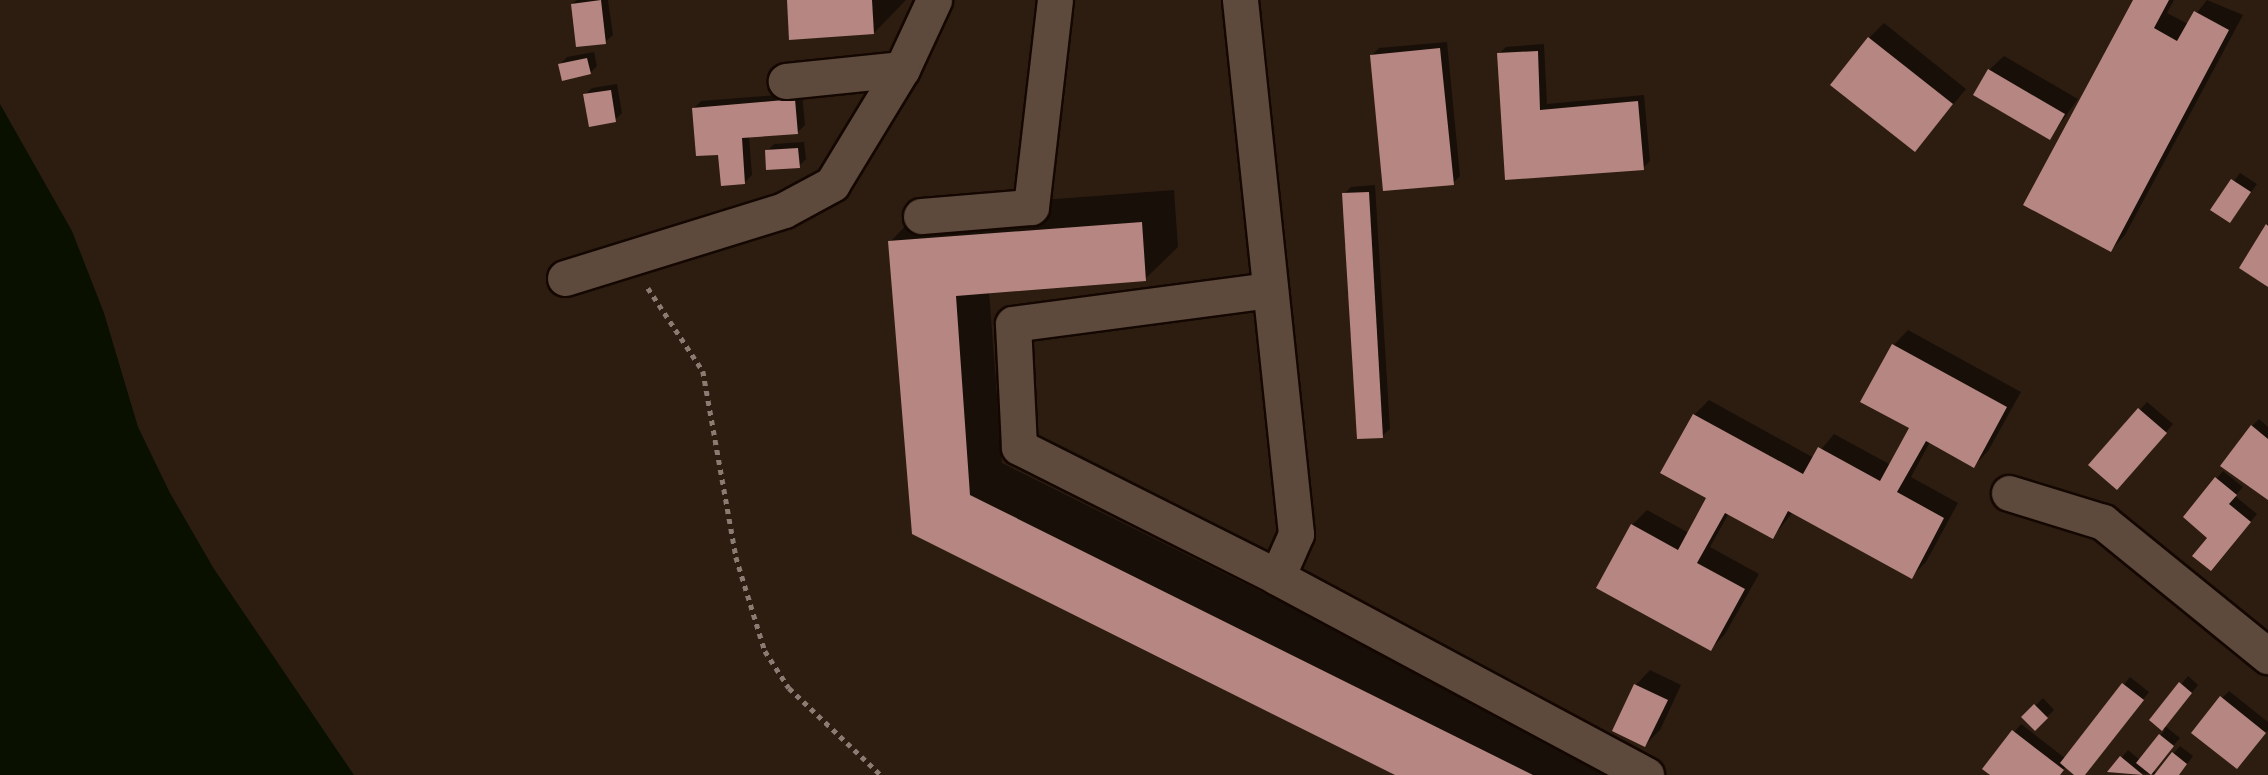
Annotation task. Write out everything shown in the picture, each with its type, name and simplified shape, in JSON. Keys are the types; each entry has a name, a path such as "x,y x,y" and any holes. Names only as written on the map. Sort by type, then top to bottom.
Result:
{"street":[{"path":"565,278 784,210 832,184 902,69 934,0"},
{"path":"921,216 1031,207 1055,0"},
{"path":"1240,0 1296,534 1277,577"},
{"path":"786,81 902,69"},
{"path":"1270,290 1013,324 1018,447 1277,577 1646,775"},
{"path":"2008,493 2103,522 2268,656"}],"path":[{"path":"628,258 703,371 736,557 765,651 789,688 881,775"}],"shaded area":[{"path":"0,104 72,231 104,313 138,427 170,493 214,569 354,775 0,775"}],"building":[{"path":"601,0 606,44 576,47 571,4"},
{"path":"787,0 872,0 874,34 789,40"},
{"path":"2133,0 2169,0 2154,28 2177,41 2194,11 2229,30 2111,252 2023,205"},
{"path":"1868,37 1953,104 1915,152 1830,85"},
{"path":"1440,48 1454,185 1383,191 1370,55"},
{"path":"1538,51 1540,110 1638,101 1644,170 1505,180 1497,53"},
{"path":"587,58 591,74 562,81 558,64"},
{"path":"1988,69 2065,114 2050,140 1973,95"},
{"path":"611,90 616,122 589,127 583,94"},
{"path":"795,99 798,134 742,138 745,184 721,186 718,155 696,156 692,108"},
{"path":"798,148 800,168 766,170 765,150"},
{"path":"2231,179 2251,192 2230,223 2210,210"},
{"path":"1369,192 1383,438 1357,439 1342,193"},
{"path":"1142,222 1146,281 956,296 970,495 1533,775 1395,775 912,534 888,241"},
{"path":"2266,224 2268,226 2268,287 2239,268"},
{"path":"1892,344 2007,407 1974,468 1926,441 1897,492 1944,518 1912,579 1788,511 1773,539 1725,513 1697,563 1745,589 1711,651 1596,588 1631,524 1678,550 1706,498 1660,473 1693,414 1803,474 1818,447 1880,481 1909,428 1860,402"},
{"path":"2138,408 2167,433 2117,490 2088,465"},
{"path":"2251,425 2268,439 2268,500 2220,466"},
{"path":"2215,477 2237,495 2229,504 2251,522 2211,571 2192,556 2207,538 2183,517"},
{"path":"2179,682 2192,693 2162,731 2149,720"},
{"path":"2122,683 2144,700 2085,775 2074,775 2060,763"},
{"path":"1634,684 1668,700 1645,747 1612,731"},
{"path":"2220,696 2266,733 2237,769 2191,733"},
{"path":"2034,704 2048,718 2035,731 2021,717"},
{"path":"2012,730 2064,770 2060,775 1990,775 1982,769"},
{"path":"2159,734 2174,746 2151,775 2136,763"},
{"path":"2172,752 2187,764 2179,775 2154,775"},
{"path":"2120,756 2143,775 2107,772"}]}
